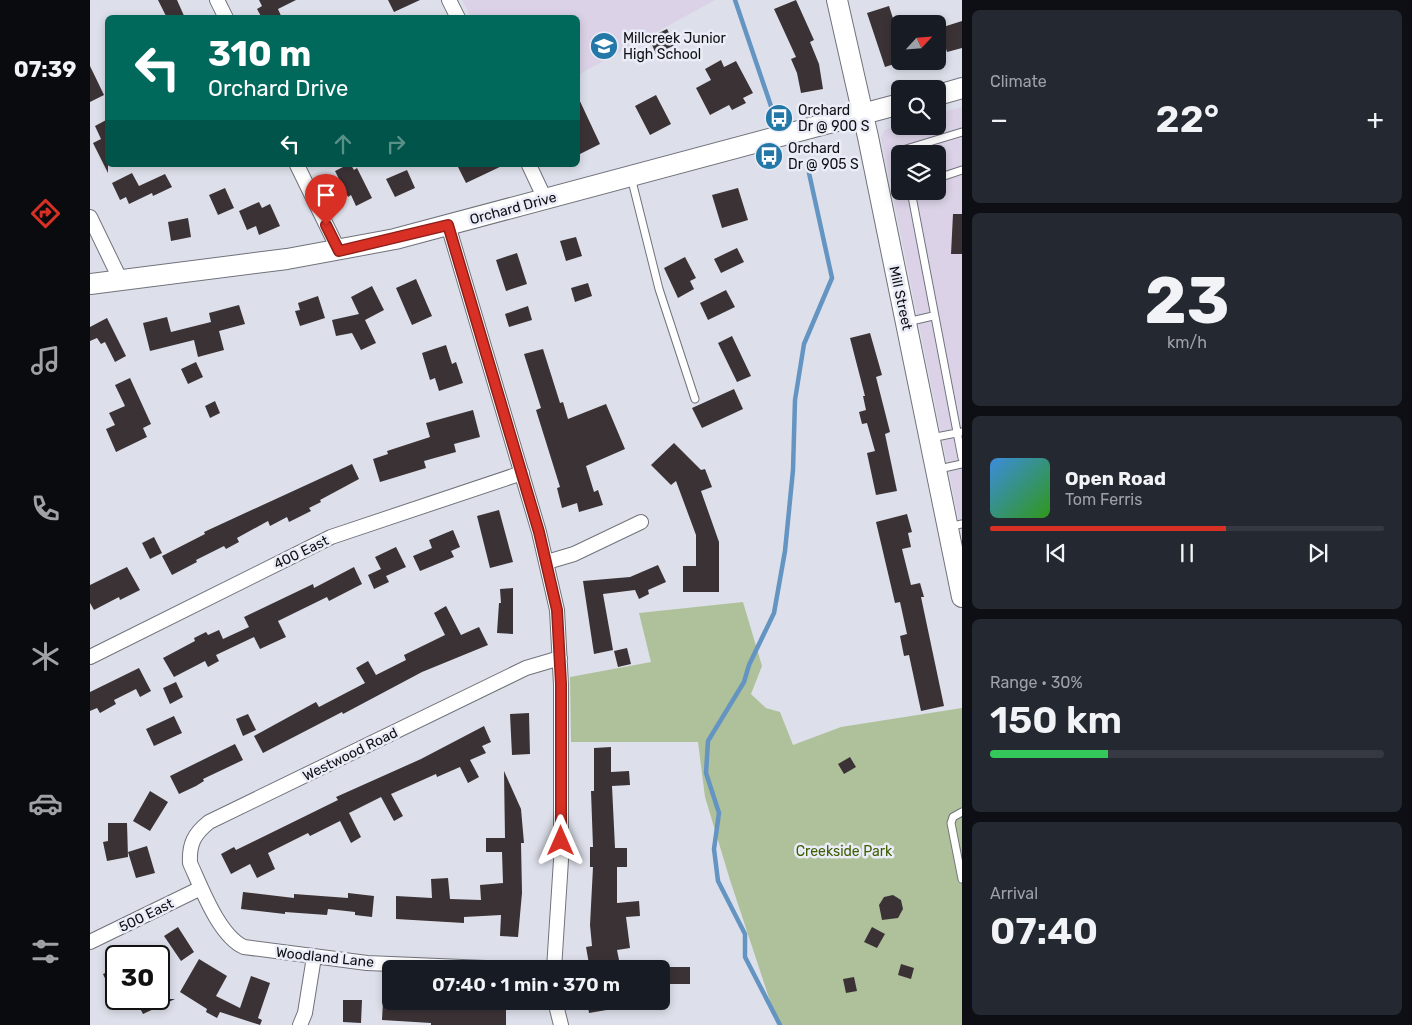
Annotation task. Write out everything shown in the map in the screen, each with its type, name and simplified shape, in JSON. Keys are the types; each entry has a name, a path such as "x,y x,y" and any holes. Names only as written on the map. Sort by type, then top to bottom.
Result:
{"main road":[{"name":"Mill Street","path":"838,0 936,469 955,526 962,597"},
{"path":"946,93 962,88"},
{"name":"Orchard Drive","path":"90,284 339,251 448,225 891,106"}],"street":[{"path":"217,0 224,15"},
{"path":"449,0 456,15"},
{"path":"298,167 339,251"},
{"path":"530,167 546,199"},
{"path":"90,217 121,280"},
{"path":"448,225 522,473 547,562 557,610 560,658 561,860 555,960"},
{"name":"400 East","path":"90,657 330,536 522,473"},
{"path":"547,562 574,554 641,522"},
{"name":"Westwood Road","path":"201,888 190,863 189,850 193,839 209,822 526,668 560,658"},
{"name":"500 East","path":"90,942 201,888"},
{"name":"Woodland Lane","path":"201,888 223,929 237,944 250,949 382,963"},
{"path":"300,1025 305,1013 314,957"},
{"path":"558,1010 562,1025"}],"lane":[{"path":"919,145 962,132"},
{"path":"946,175 962,170"},
{"path":"631,176 659,289 695,399"},
{"path":"913,200 933,316 960,432 962,458"},
{"path":"906,322 933,316"},
{"path":"930,438 960,432"},
{"path":"936,469 962,464"},
{"path":"962,812 953,817 951,823 962,879"}],"shaded area":[{"name":"Millcreek Junior High School","path":"462,0 715,0 580,74 580,15 470,15"},
{"path":"962,107 962,537 894,200 946,200 946,145 891,145 891,187 881,138 884,130 891,127 891,135 946,135 946,111"}],"green space":[{"name":"Creekside Park","path":"743,602 762,666 751,694 766,708 780,712 793,745 841,727 962,708 962,1025 778,1025 705,797 698,742 571,742 570,677 651,662 639,613"}],"building":[{"path":"158,0 177,0 184,15 166,15"},
{"path":"259,0 296,0 278,9 281,15 260,15 257,9 262,6"},
{"path":"388,0 420,0 394,12"},
{"path":"796,0 814,40 810,42 819,64 823,89 801,93 797,73 791,59 796,57 774,9"},
{"path":"889,6 892,15 891,65 885,67 867,13"},
{"path":"962,21 962,48 947,52 946,26"},
{"path":"667,29 675,45 656,54 649,38"},
{"path":"721,60 724,67 736,61 753,93 743,98 746,103 732,110 729,105 710,115 696,88 711,80 705,69"},
{"path":"90,66 104,95 90,102"},
{"path":"656,95 671,124 650,135 635,106"},
{"path":"580,101 600,144 580,154"},
{"path":"105,121 105,167 93,143 101,139 95,126"},
{"path":"343,167 352,167 354,170 357,168 372,198 356,206 351,195 348,197 335,171"},
{"path":"458,167 500,167 466,183"},
{"path":"407,170 415,188 395,197 386,179"},
{"path":"132,173 139,186 165,174 172,187 153,196 152,193 129,204 126,197 120,200 112,183"},
{"path":"225,188 234,208 218,215 209,195"},
{"path":"738,188 748,220 722,228 712,195"},
{"path":"259,202 262,208 270,204 280,226 259,235 256,226 247,230 239,211"},
{"path":"953,214 962,214 962,254 951,254"},
{"path":"188,218 191,237 171,241 168,222"},
{"path":"576,237 582,256 566,261 560,241"},
{"path":"737,248 744,262 721,273 714,259"},
{"path":"517,253 527,284 506,291 496,260"},
{"path":"685,257 696,278 690,281 694,289 678,298 664,268"},
{"path":"416,279 432,316 412,325 396,288"},
{"path":"588,283 592,296 575,302 571,288"},
{"path":"372,286 384,310 365,320 376,343 361,350 352,333 336,336 332,320 359,314 351,297"},
{"path":"726,290 735,307 708,320 700,303"},
{"path":"318,296 325,318 300,326 295,311 300,310 298,303"},
{"path":"239,305 245,324 219,331 224,350 198,357 194,340 150,351 143,323 167,317 171,332 211,322 209,313"},
{"path":"528,306 532,320 509,327 505,314"},
{"path":"107,318 126,356 115,362 105,342 101,344 97,338 90,341 90,327"},
{"path":"870,333 882,375 876,377 890,432 885,434 897,491 876,495 867,453 875,451 867,423 862,424 859,412 866,410 863,396 865,396 850,338"},
{"path":"732,336 751,376 737,382 718,343"},
{"path":"446,345 452,364 456,362 463,383 439,391 435,378 430,380 422,353"},
{"path":"543,349 560,403 563,402 568,419 606,404 625,449 586,466 594,492 598,490 603,505 579,512 577,503 562,508 557,488 560,487 536,410 541,408 524,354"},
{"path":"196,362 203,377 188,384 181,369"},
{"path":"130,378 151,424 143,428 147,437 116,452 106,429 115,425 109,413 125,406 115,385"},
{"path":"734,389 743,409 702,428 692,408"},
{"path":"215,401 220,413 210,418 205,406"},
{"path":"473,410 480,437 454,444 456,452 424,461 426,468 380,482 373,459 388,454 387,451 430,437 426,423"},
{"path":"674,443 701,470 705,469 712,487 701,491 719,542 719,592 683,592 683,566 696,566 696,535 676,481 671,485 651,465"},
{"path":"352,464 359,479 320,500 321,502 309,508 311,511 289,522 287,517 270,526 268,521 237,538 239,542 226,549 224,546 172,575 162,556 205,534 204,532"},
{"path":"499,510 513,562 490,568 477,516"},
{"path":"907,514 912,532 908,533 911,547 902,549 911,585 920,583 924,597 921,597 944,706 921,711 909,655 904,656 900,636 907,634 900,602 895,603 876,522"},
{"path":"453,530 460,547 451,551 454,557 420,571 413,556 432,548 429,540"},
{"path":"154,537 162,553 150,559 142,543"},
{"path":"396,547 406,567 386,576 389,582 374,589 368,575 381,569 375,557"},
{"path":"658,565 666,582 648,590 649,594 639,599 635,590 603,594 613,650 594,654 583,581 630,577"},
{"path":"127,567 140,590 120,600 119,597 94,610 90,603 90,585"},
{"path":"354,567 362,584 329,601 327,597 278,621 286,637 260,649 254,637 216,655 219,661 208,667 205,661 174,677 163,658 195,641 194,638 206,632 208,635 219,630 223,639 249,627 244,617 313,584 314,588"},
{"path":"513,588 513,634 497,633 499,603 501,603 500,589"},
{"path":"446,606 461,635 479,627 488,645 422,672 343,714 342,712 263,753 254,736 316,702 319,707 365,683 356,668 368,661 376,675 406,660 404,655 445,635 434,613"},
{"path":"627,648 631,664 618,667 614,651"},
{"path":"139,668 151,691 140,697 136,689 114,700 116,704 100,713 97,708 90,711 90,692"},
{"path":"176,682 183,697 170,704 163,688"},
{"path":"529,713 530,754 512,755 510,714"},
{"path":"248,714 256,730 243,736 236,719"},
{"path":"174,716 182,733 154,746 146,729"},
{"path":"484,726 491,742 482,746 486,753 470,760 479,777 468,783 460,767 437,777 436,774 391,794 403,816 394,821 381,797 349,813 361,837 351,843 340,821 310,836 308,833 268,853 275,869 257,878 250,864 231,874 221,854 234,847 236,850 338,800 336,797 421,759"},
{"path":"235,744 243,760 203,779 204,781 196,786 179,794 170,776"},
{"path":"611,747 611,772 629,771 630,785 612,786 615,848 627,848 627,867 617,867 617,903 639,901 640,916 626,917 630,948 617,950 619,960 588,960 586,947 592,946 590,925 593,867 590,867 590,847 593,847 591,791 594,791 594,748"},
{"path":"850,757 856,767 844,774 838,764"},
{"path":"504,771 521,809 524,843 521,843 522,893 518,937 500,936 501,915 464,917 464,923 396,919 396,896 432,898 431,879 448,878 450,899 481,900 480,885 503,883 502,852 486,852 486,838 505,838"},
{"path":"150,791 168,802 150,831 133,821"},
{"path":"108,823 127,823 128,857 107,861 103,842 108,841"},
{"path":"147,846 155,873 136,878 128,852"},
{"path":"243,892 294,898 294,894 348,898 348,893 374,896 372,917 355,915 355,912 328,909 327,915 285,912 285,914 241,909"},
{"path":"893,895 901,900 903,909 898,918 882,920 879,905 884,897"},
{"path":"178,927 194,952 181,961 164,936"},
{"path":"872,927 885,934 877,948 864,942"},
{"path":"199,959 227,976 216,996 240,1008 251,976 270,983 258,1018 262,1020 260,1025 220,1012 217,1018 206,1012 207,1009 180,992"},
{"path":"901,964 914,968 911,979 898,975"},
{"path":"670,967 690,967 690,984 670,984"},
{"path":"854,977 857,991 846,993 843,979"},
{"path":"343,1000 362,1000 361,1023 343,1022"},
{"path":"141,1010 152,1010 143,1014"},
{"path":"383,1010 506,1010 506,1025 431,1025 431,1023 382,1020"},
{"path":"588,1010 606,1010 589,1013"}],"waterway":[{"path":"735,0 773,112"},
{"path":"780,1025 745,957 745,934 718,881 714,849 719,813 706,773 708,741 744,682 749,665 774,613 785,551 793,470 795,400 804,344 832,278 809,173"}],"place":[{"name":"Millcreek Junior High School","path":"604,46"},
{"name":"Orchard Dr @ 900 S","path":"779,118"},
{"name":"Orchard Dr @ 905 S","path":"769,156"}],"route":[{"path":"326,225 339,251 448,225 539,532 557,610 560,634 561,684 561,841"}]}
